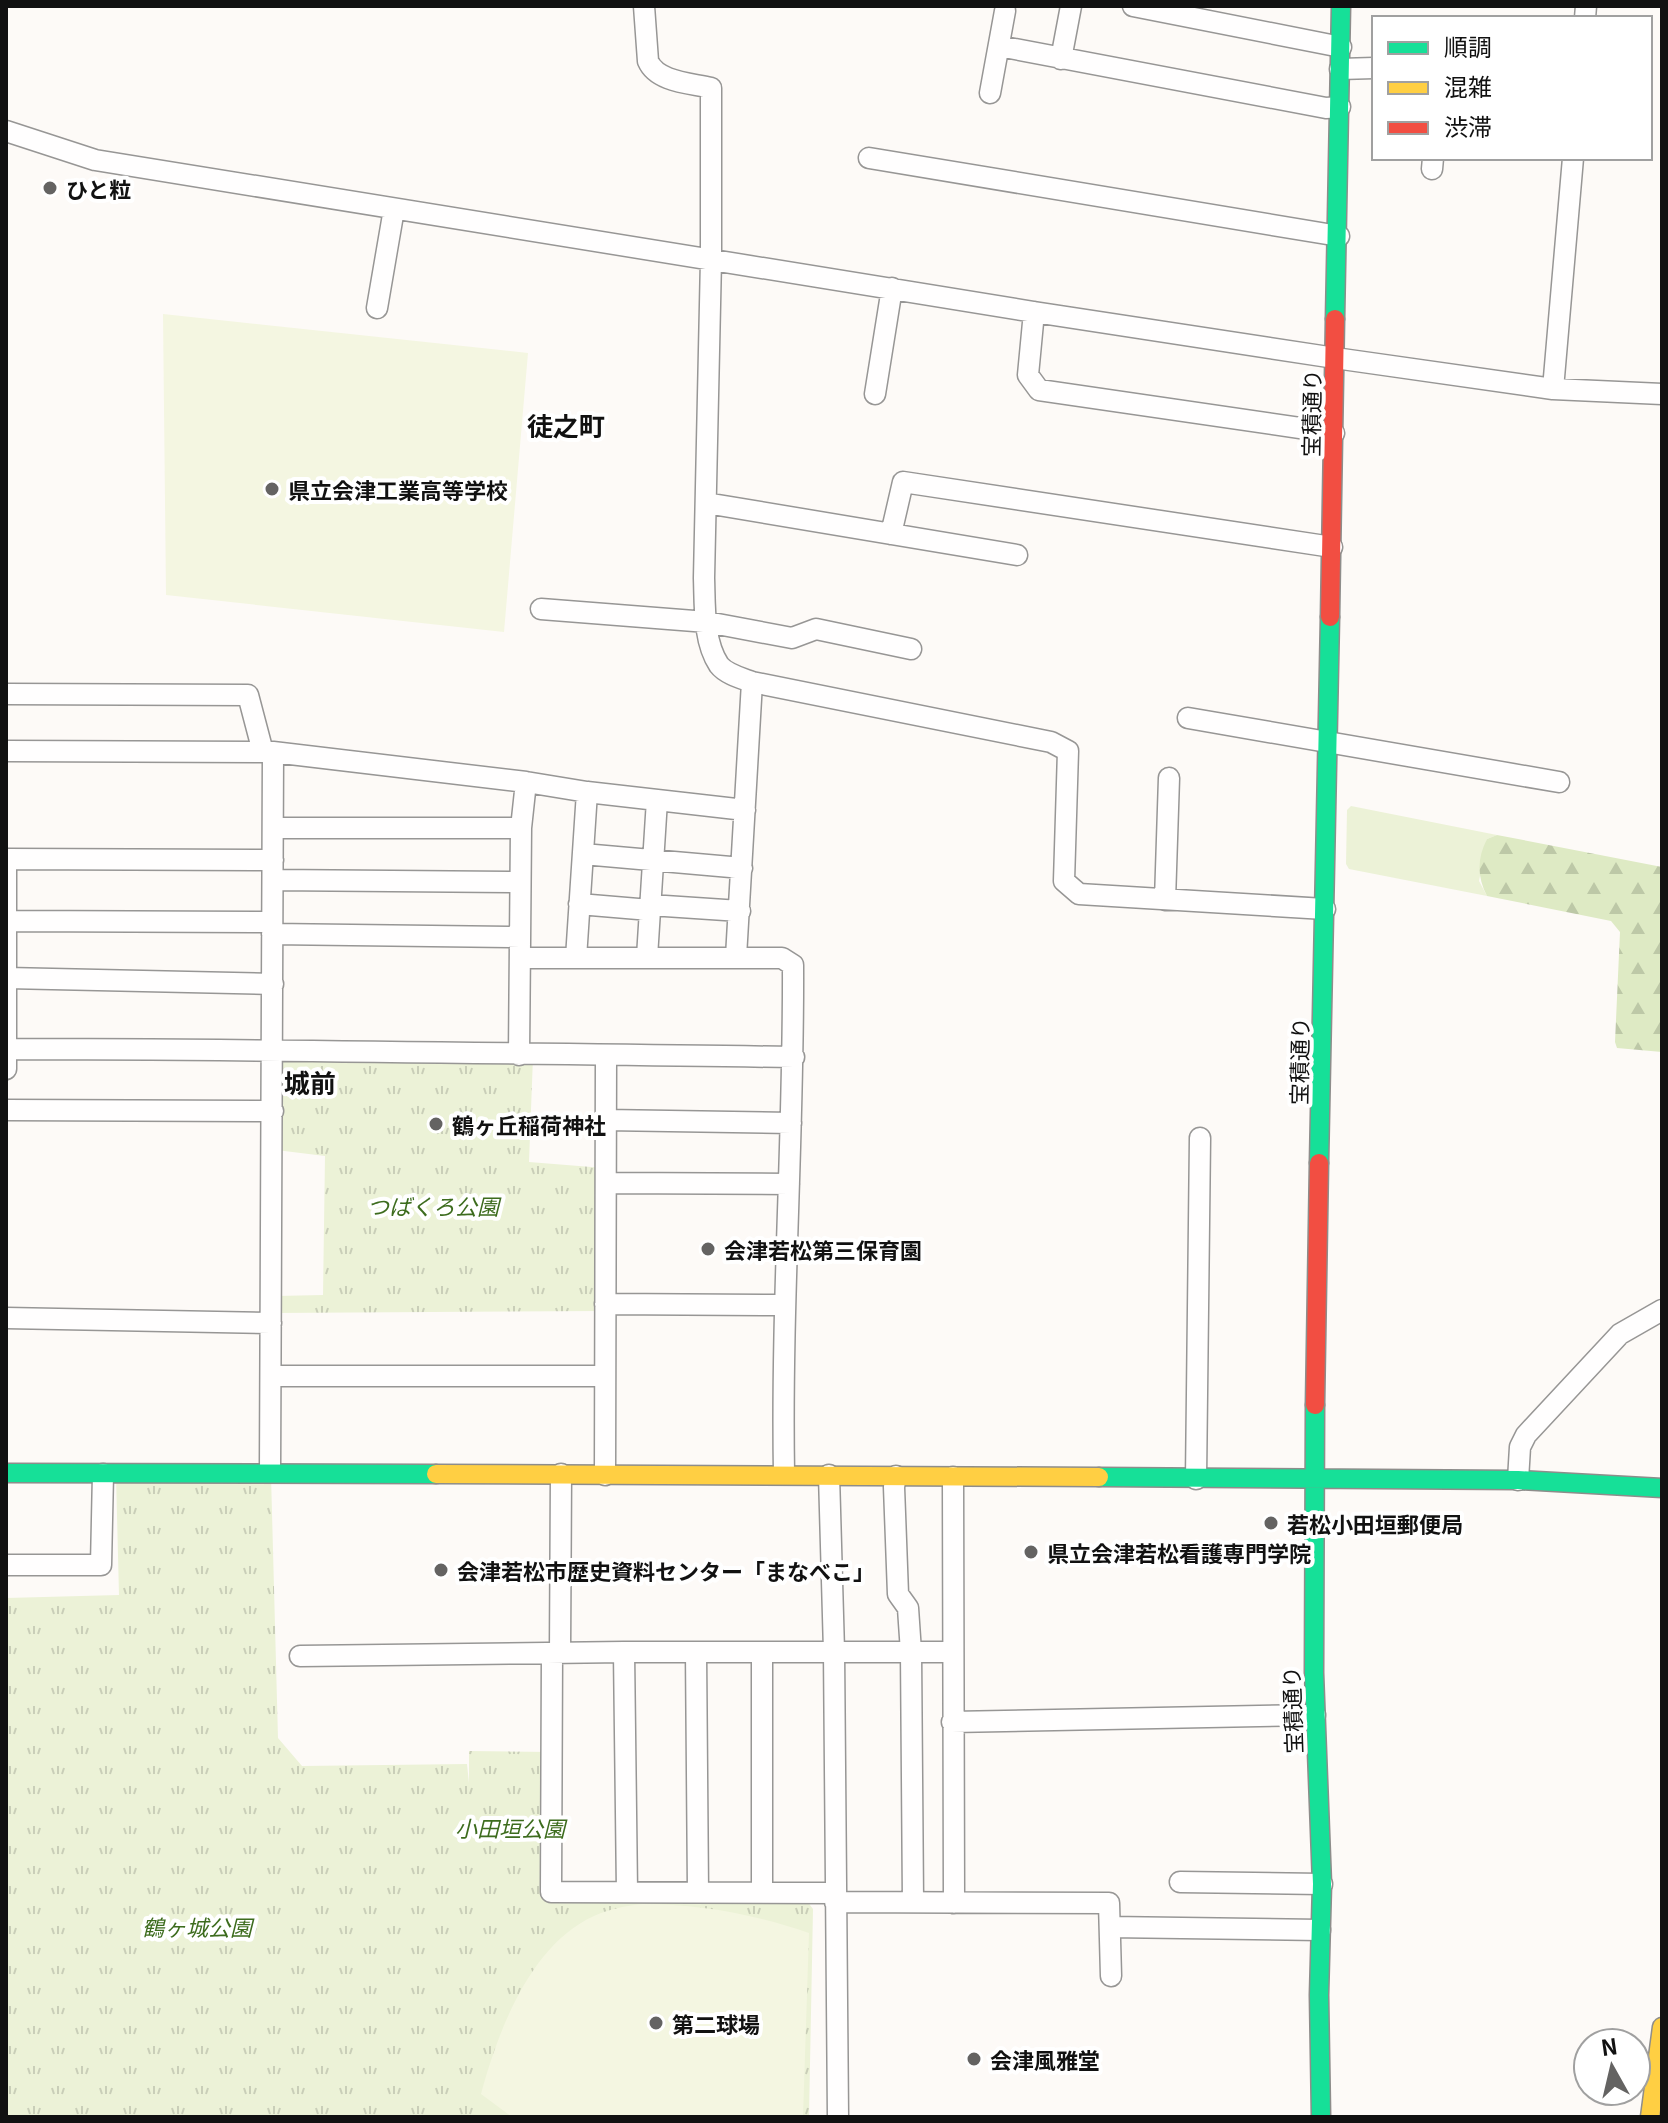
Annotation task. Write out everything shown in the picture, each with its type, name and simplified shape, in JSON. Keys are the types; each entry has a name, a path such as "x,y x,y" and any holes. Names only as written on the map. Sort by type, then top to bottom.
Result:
{"street":[{"path":"644,6 651,68 658,75 711,88 711,259 704,578 707,622 720,666 752,682 1051,742 1068,751 1064,881 1079,894 1325,909"},
{"path":"1061,59 1071,6"},
{"path":"1133,6 1341,47"},
{"name":"宝積通り","path":"1321,2117 1322,1884 1315,1715 1314,1480 1341,6"},
{"path":"990,93 1005,11"},
{"path":"999,46 1326,108 1340,107"},
{"path":"1340,69 1372,68"},
{"path":"6,131 95,160 1034,312 1553,389 1662,394"},
{"path":"869,158 1339,236"},
{"path":"1553,389 1573,160"},
{"path":"377,308 394,209"},
{"path":"875,394 892,288"},
{"path":"1034,312 1028,375 1039,390 1334,433"},
{"path":"891,534 903,482 1332,547"},
{"path":"706,503 1017,555"},
{"path":"541,609 707,622 792,638 816,629 911,649"},
{"path":"736,957 752,682"},
{"path":"6,694 248,695 268,752 273,828 270,1472"},
{"path":"1188,718 1559,782"},
{"path":"6,751 268,752 745,810"},
{"path":"1165,900 1169,778"},
{"path":"519,1055 521,828 526,782"},
{"path":"576,958 587,792"},
{"path":"647,957 657,800"},
{"path":"273,828 521,828"},
{"path":"583,854 742,868"},
{"path":"6,1069 6,859 520,882"},
{"path":"579,904 740,911"},
{"path":"7,921 272,928 520,948 576,958 782,958 793,965 794,1057 784,1305 784,1474"},
{"path":"7,978 273,984"},
{"path":"6,1049 273,1049 794,1057"},
{"path":"605,1475 606,1055"},
{"path":"6,1110 273,1111"},
{"path":"606,1120 791,1123"},
{"path":"1196,1479 1200,1138"},
{"path":"606,1183 789,1184"},
{"path":"605,1304 784,1305"},
{"path":"1518,1480 1520,1447 1526,1435 1620,1334 1662,1310"},
{"path":"6,1318 271,1323"},
{"path":"271,1376 605,1376"},
{"path":"6,1473 784,1474 1518,1480 1662,1488"},
{"path":"6,1565 101,1565 103,1474"},
{"path":"561,1474 551,1892 762,1892 913,1902 1109,1903 1111,1976"},
{"path":"829,1475 834,1651 838,2117"},
{"path":"896,1476 898,1594 908,1608 911,1652 913,1902"},
{"path":"953,1477 954,1903"},
{"path":"624,1652 627,1892"},
{"path":"696,1652 698,1892"},
{"path":"762,1652 762,1892"},
{"path":"300,1656 952,1652"},
{"path":"952,1722 1315,1715"},
{"path":"1180,1882 1322,1884"},
{"path":"1110,1927 1320,1930"},
{"path":"1650,2117 1662,2027"}],"green space":[{"path":"163,314 528,353 504,632 166,595"},
{"path":"1351,806 1497,835 1487,839 1479,881 1487,896 1349,869 1346,864 1347,810"},
{"path":"1497,835 1662,867 1662,1052 1617,1048 1620,932 1611,921 1487,896 1481,882 1480,860 1487,839"},
{"name":"つばくろ公園","path":"293,1054 533,1057 529,1162 604,1168 602,1311 274,1313 276,1296 323,1295 325,1156 276,1150 279,1063"},
{"name":"鶴ヶ城公園","path":"271,1475 278,1738 302,1766 467,1764 469,1783 469,1751 550,1752 550,1896 804,1897 813,1909 809,2117 6,2117 6,1598 119,1595 116,1476"},
{"name":"第二球場","path":"642,1904 726,1911 809,1933 803,2117 512,2117 481,2094 507,2018 535,1968 552,1947 571,1929 594,1916"}],"traffic: fast":[{"path":"1335,319 1341,6"},
{"path":"1319,1163 1330,617"},
{"path":"1315,1405 1314,1673 1322,1884 1319,1995 1321,2117"},
{"path":"6,1473 436,1474"},
{"path":"1099,1477 1518,1480 1662,1488"}],"traffic: slow":[{"path":"436,1474 1099,1477"},
{"path":"1650,2117 1662,2027"}],"traffic: jam":[{"path":"1330,617 1335,319"},
{"path":"1315,1405 1319,1163"}],"place":[{"name":"ひと粒","path":"50,188"},
{"name":"県立会津工業高等学校","path":"272,489"},
{"name":"鶴ヶ丘稲荷神社","path":"436,1124"},
{"name":"会津若松第三保育園","path":"708,1249"},
{"name":"若松小田垣郵便局","path":"1271,1523"},
{"name":"県立会津若松看護専門学院","path":"1031,1552"},
{"name":"会津若松市歴史資料センター「まなべこ」","path":"441,1570"},
{"name":"第二球場","path":"656,2023"},
{"name":"会津風雅堂","path":"974,2059"}],"district":[{"name":"徒之町","path":"566,424"},
{"name":"城前","path":"310,1081"}],"park label":[{"name":"小田垣公園","path":"510,1827"}]}
